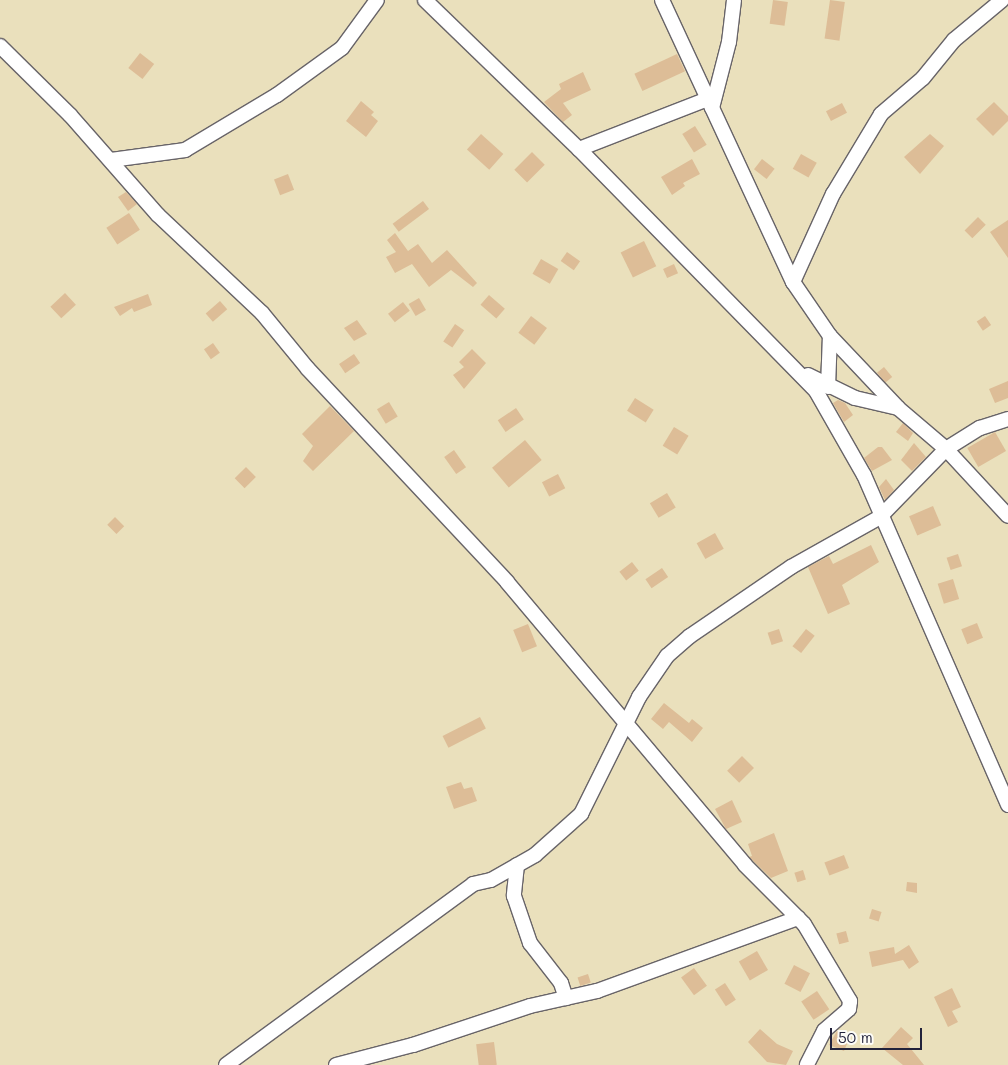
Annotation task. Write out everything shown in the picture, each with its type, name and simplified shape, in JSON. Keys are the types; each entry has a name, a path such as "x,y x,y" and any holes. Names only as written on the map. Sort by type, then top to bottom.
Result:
{"street":[{"path":"111,160 165,155 185,150 199,142 277,94 342,48 377,0"},
{"path":"424,0 578,149 816,391 840,428 864,475 880,517 1008,805"},
{"path":"662,0 793,282 830,336 898,408 946,449 1008,516"},
{"path":"710,103 729,42 734,0"},
{"path":"793,282 833,194 881,114 923,78 954,40 1002,0"},
{"path":"0,46 111,160 158,215 262,313 308,369 506,582 745,866 798,918 850,1001 849,1009 824,1031 807,1065"},
{"path":"0,65 13,59"},
{"path":"578,149 710,103"},
{"path":"828,387 830,336"},
{"path":"794,367 828,387 882,406 898,408"},
{"path":"226,1065 473,884 491,880 535,855 580,814 625,723 667,656 690,636 783,572 880,517 946,449 980,428 1008,419"},
{"path":"517,865 514,896 530,943 562,983 566,998"},
{"path":"336,1065 566,998 597,991 798,918"}],"building":[{"path":"773,0 788,2 785,26 770,24"},
{"path":"830,0 845,2 839,41 825,39"},
{"path":"140,53 154,64 142,79 128,68"},
{"path":"677,54 685,71 642,91 634,74"},
{"path":"583,72 591,90 563,103 572,115 563,122 544,102 561,89 559,84"},
{"path":"361,101 374,112 371,115 378,121 366,137 346,121"},
{"path":"994,102 1008,116 1008,121 993,136 976,119"},
{"path":"842,103 847,113 831,121 826,111"},
{"path":"695,126 707,145 694,153 682,134"},
{"path":"481,134 503,154 489,170 467,150"},
{"path":"930,134 944,146 920,174 904,157"},
{"path":"532,152 545,165 527,182 514,170"},
{"path":"801,154 817,163 809,178 793,169"},
{"path":"692,159 700,174 683,183 685,186 672,195 661,177"},
{"path":"762,159 775,169 767,179 754,169"},
{"path":"288,174 294,190 280,195 274,179"},
{"path":"126,192 137,204 128,211 118,197"},
{"path":"423,201 429,209 399,232 393,224"},
{"path":"129,213 140,230 117,244 106,228"},
{"path":"978,217 986,225 972,238 965,230"},
{"path":"1008,220 1008,258 990,232"},
{"path":"395,233 408,251 418,244 432,263 447,250 477,283 473,287 451,270 429,287 412,264 395,273 386,257 396,252 387,240"},
{"path":"644,241 656,266 633,278 621,252"},
{"path":"567,252 580,261 574,270 561,261"},
{"path":"541,259 558,269 550,284 532,274"},
{"path":"674,264 678,273 667,278 663,269"},
{"path":"65,293 76,305 61,318 50,307"},
{"path":"148,294 152,305 134,312 132,308 120,316 114,307"},
{"path":"489,295 505,309 496,319 480,305"},
{"path":"419,298 426,310 416,316 409,304"},
{"path":"220,301 227,309 213,322 206,313"},
{"path":"403,302 410,311 395,322 388,314"},
{"path":"531,316 547,328 534,345 518,333"},
{"path":"985,316 991,325 983,331 977,322"},
{"path":"357,320 367,334 354,341 344,328"},
{"path":"455,324 464,330 452,348 443,341"},
{"path":"213,343 220,353 211,359 204,349"},
{"path":"472,349 486,363 464,389 453,375 464,367 459,362"},
{"path":"354,354 360,363 345,373 339,364"},
{"path":"884,367 892,377 885,383 877,373"},
{"path":"1008,381 1008,398 995,403 989,389"},
{"path":"635,398 654,410 646,422 627,411"},
{"path":"838,400 845,403 853,415 844,422 833,403"},
{"path":"389,402 398,417 386,424 377,409"},
{"path":"330,406 354,431 313,471 303,461 313,446 302,434"},
{"path":"516,408 524,420 506,432 498,420"},
{"path":"903,423 913,433 908,441 896,432"},
{"path":"674,427 689,436 677,455 663,446"},
{"path":"995,432 1006,451 978,467 967,448"},
{"path":"525,440 542,460 509,488 492,468"},
{"path":"914,443 926,457 912,471 901,460"},
{"path":"878,447 882,447 892,460 872,471 864,458"},
{"path":"454,450 466,467 456,474 444,457"},
{"path":"246,467 256,477 245,488 235,478"},
{"path":"558,474 565,488 549,496 542,482"},
{"path":"886,479 894,490 885,500 879,487"},
{"path":"667,493 676,508 659,518 650,503"},
{"path":"933,506 941,525 917,535 909,516"},
{"path":"115,517 124,526 116,534 107,525"},
{"path":"715,533 724,549 705,559 697,543"},
{"path":"871,545 879,562 842,585 850,604 828,614 808,567 829,556 833,564"},
{"path":"958,554 962,566 951,570 947,558"},
{"path":"632,562 639,571 626,581 619,572"},
{"path":"662,568 668,577 652,588 645,579"},
{"path":"953,579 959,599 944,604 938,584"},
{"path":"977,623 983,638 967,644 961,629"},
{"path":"528,624 537,646 522,652 513,630"},
{"path":"779,629 783,641 772,645 768,633"},
{"path":"806,629 815,636 801,653 792,646"},
{"path":"664,703 689,723 692,719 703,728 692,742 669,722 663,729 651,719"},
{"path":"480,717 486,729 448,748 443,736"},
{"path":"742,756 754,768 739,783 727,771"},
{"path":"461,782 464,789 472,787 477,801 454,809 446,787"},
{"path":"732,800 742,822 726,829 715,809"},
{"path":"774,833 788,871 771,878 749,857 752,856 748,844"},
{"path":"844,855 849,868 829,876 824,863"},
{"path":"803,870 806,880 797,882 794,873"},
{"path":"907,882 917,883 917,893 906,891"},
{"path":"872,909 882,912 879,921 869,919"},
{"path":"846,931 849,942 839,944 836,934"},
{"path":"909,945 919,962 909,969 903,960 872,967 869,952 894,947 895,954"},
{"path":"757,951 768,970 750,981 739,962"},
{"path":"794,965 810,973 801,992 784,984"},
{"path":"694,968 707,986 694,995 681,977"},
{"path":"588,974 591,983 580,986 578,977"},
{"path":"725,983 736,1000 726,1006 715,990"},
{"path":"952,988 961,1007 952,1011 958,1022 948,1027 934,997"},
{"path":"817,991 829,1009 814,1020 801,1002"},
{"path":"901,1027 913,1038 907,1044 924,1065 903,1065 882,1048"},
{"path":"760,1029 777,1044 793,1051 786,1065 767,1062 748,1042"},
{"path":"837,1031 850,1037 844,1051 829,1045"},
{"path":"494,1042 497,1065 479,1065 476,1044"}]}
